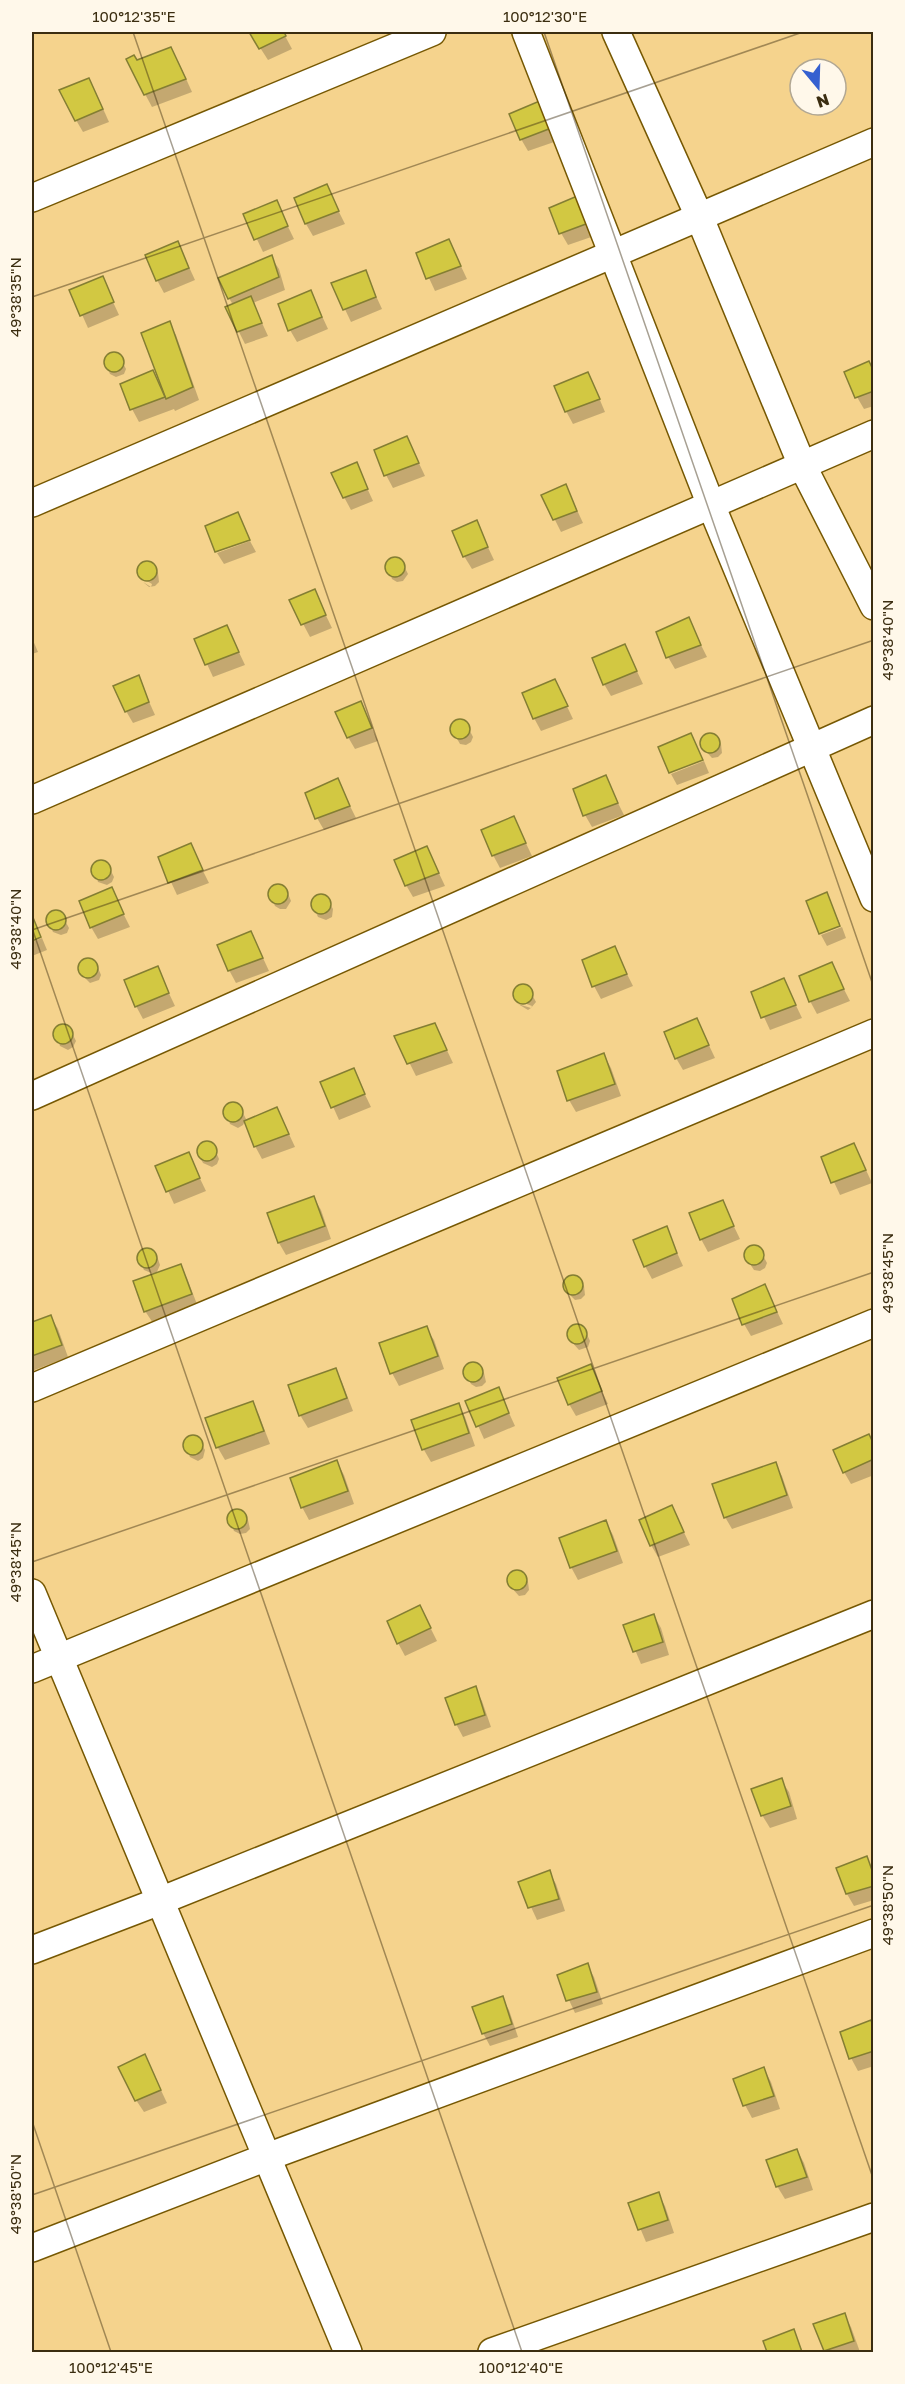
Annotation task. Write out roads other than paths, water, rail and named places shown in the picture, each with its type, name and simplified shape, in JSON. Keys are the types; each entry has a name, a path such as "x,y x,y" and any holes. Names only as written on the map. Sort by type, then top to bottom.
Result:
{"street":[{"path":"32,198 432,32"},
{"path":"526,32 711,505 873,898"},
{"path":"616,32 699,216 802,465 873,606"},
{"path":"32,503 873,142"},
{"path":"32,800 873,434"},
{"path":"32,1096 873,720"},
{"path":"32,1388 873,1033"},
{"path":"32,1669 873,1323"},
{"path":"32,1593 348,2352"},
{"path":"32,1950 873,1614"},
{"path":"32,2248 267,2157 873,1933"},
{"path":"492,2352 873,2217"}]}
